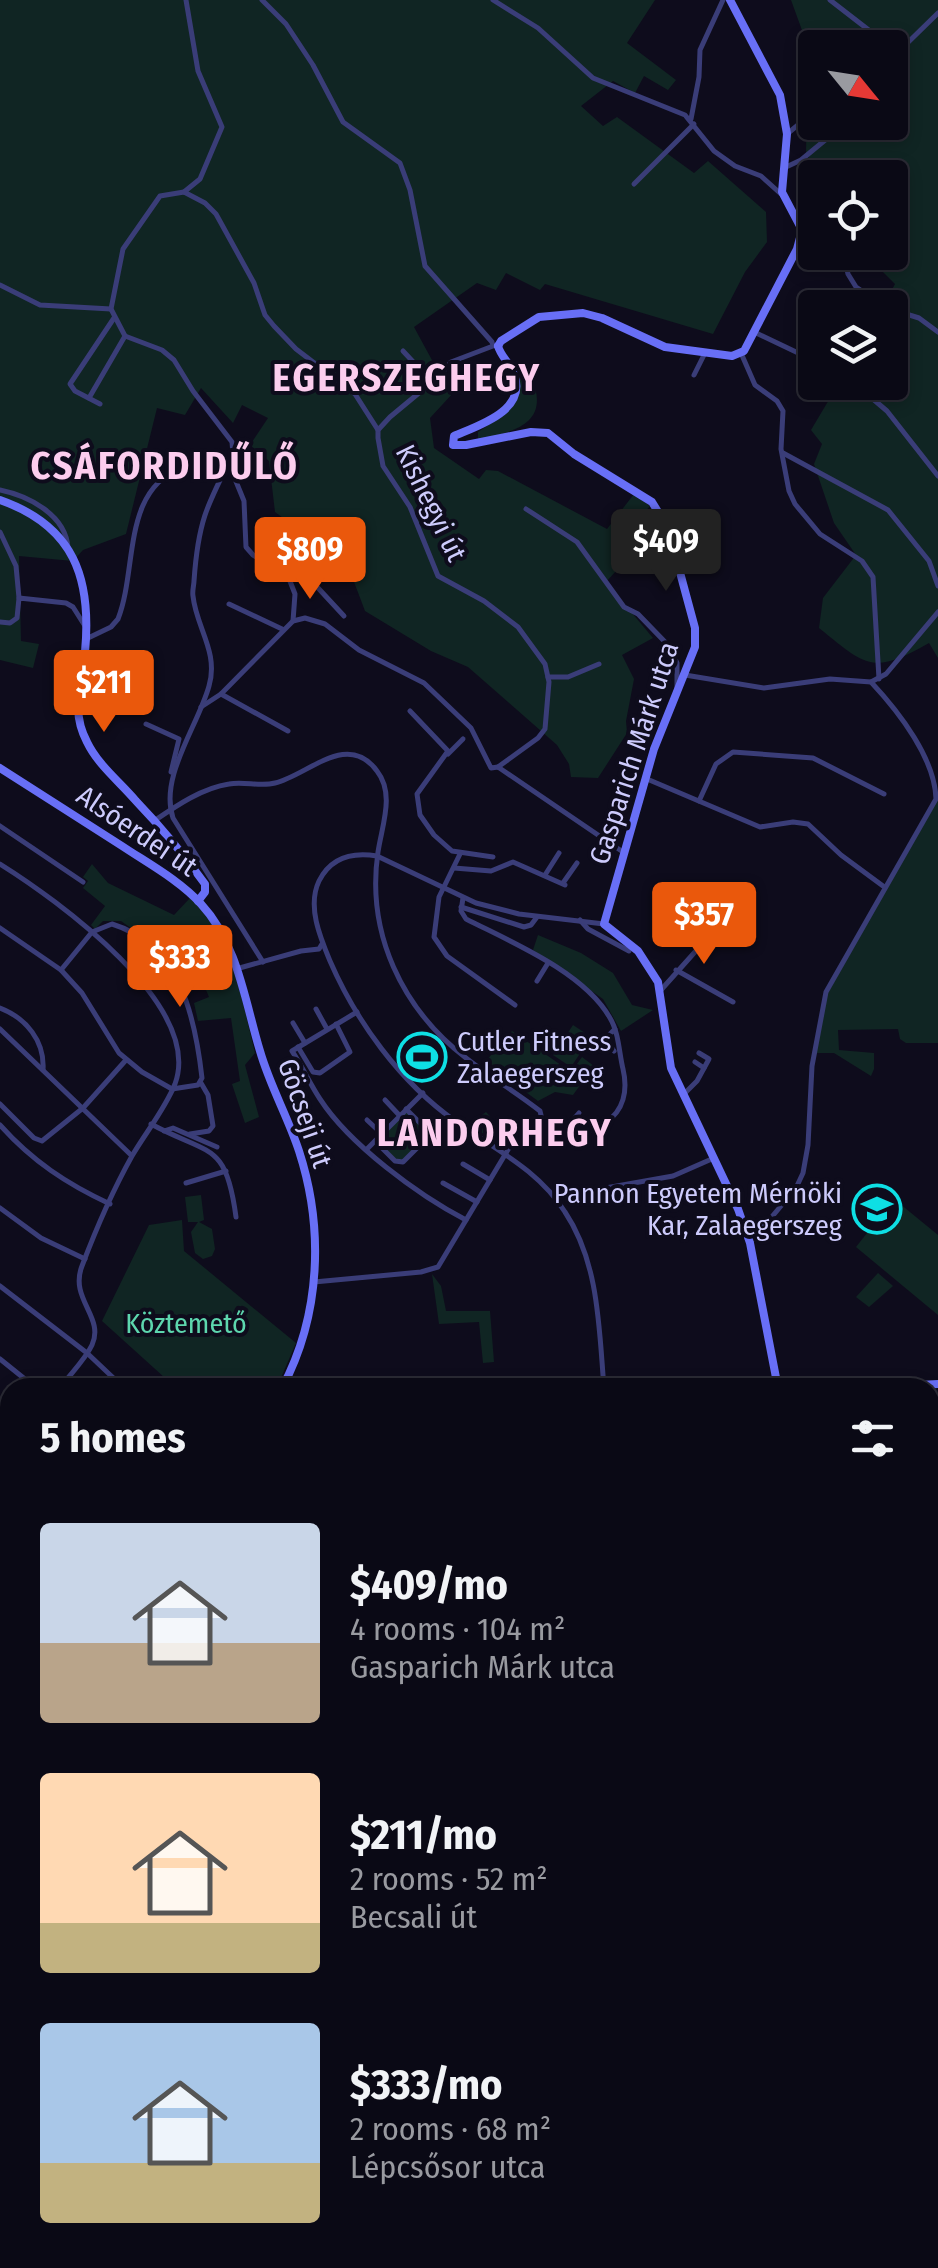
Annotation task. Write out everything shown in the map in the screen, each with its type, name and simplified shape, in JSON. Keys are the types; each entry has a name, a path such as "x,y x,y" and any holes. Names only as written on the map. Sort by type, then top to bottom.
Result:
{"street":[{"path":"186,0 198,71 222,127 200,179 184,192 160,196 128,239 120,259 111,309 125,336 162,350 174,360 232,442 235,479 244,501 246,546 252,555 286,573 292,584 293,621"},
{"path":"262,0 286,24 343,122 400,163 410,190 424,266 496,346"},
{"path":"493,0 538,28 598,81 678,111 693,122 714,150 735,166 761,176 783,196 805,231 741,353 756,385 782,406 782,452 789,491 799,510 830,543 862,561 873,576 879,679"},
{"path":"634,184 693,122 700,50 726,0"},
{"path":"726,0 776,84 787,134 783,196"},
{"path":"830,0 868,30"},
{"path":"908,43 938,14"},
{"path":"787,134 798,125"},
{"path":"784,168 825,140"},
{"path":"184,192 216,214 274,326 296,350 355,394 378,430"},
{"path":"0,286 40,305 111,309"},
{"name":"Kishegyi út","path":"548,677 545,664 518,627 484,601 438,576 410,507 383,466 378,430 456,358 496,346 536,319 583,313 657,345 732,356 741,353"},
{"path":"908,314 938,332"},
{"path":"100,404 72,389 70,384 114,318"},
{"path":"752,331 798,353"},
{"path":"88,398 125,336"},
{"name":"Gasparich Márk utca","path":"496,346 514,374 512,397 489,422 455,435 454,445 531,432 548,433 574,454 652,502 661,512 695,628 695,648 644,778 604,924"},
{"path":"402,350 433,382"},
{"path":"694,376 704,353"},
{"path":"874,400 892,416 938,476"},
{"path":"782,452 888,510 929,561 938,586"},
{"path":"233,454 201,521 194,559 192,597 204,628 210,682 172,775 170,810 263,962"},
{"path":"86,640 112,627 118,619 140,510 165,473 182,467"},
{"path":"0,490 37,502 66,536 81,576 86,626 77,694 83,733 96,756 154,821 218,787 277,783 326,758 350,755 371,764 385,787 387,800 377,856 375,895 379,925 409,1000 457,1050 540,1111 546,1136"},
{"path":"0,500 36,517 68,548"},
{"path":"526,509 578,542 624,607 642,617 667,644 676,662 676,695"},
{"path":"0,532 16,566 20,598 18,618 0,622"},
{"path":"276,566 286,559 294,562 344,616"},
{"path":"20,598 66,603 86,626"},
{"path":"229,604 282,629"},
{"path":"685,675 764,688 821,680 871,682 879,679 938,612"},
{"path":"201,707 221,694 282,629 305,618 325,624 359,650 424,683 471,728 490,768 498,767 543,732 548,677 568,678 599,664"},
{"path":"750,1243 803,1174 812,1066 824,998 936,799 929,773 931,756 871,682"},
{"path":"221,694 288,731"},
{"path":"410,711 442,742 448,754"},
{"path":"146,724 179,739 181,744 170,769 172,775"},
{"path":"464,738 420,788 416,803 434,835 460,854 492,857"},
{"path":"699,802 716,764 733,752 812,758 884,794"},
{"path":"498,767 623,852"},
{"name":"Alsóerdei út","path":"0,768 162,872 198,901"},
{"path":"644,778 760,827 808,824 841,855 884,886"},
{"name":"Göcseji út","path":"154,821 205,884 205,892 198,901 221,931 303,1164 315,1235 314,1282 302,1341 286,1378"},
{"path":"0,826 83,882"},
{"path":"545,875 559,853"},
{"path":"603,1378 590,1270 576,1230 555,1197 505,1153 453,1120 393,1063 357,1012 322,944 314,902 328,867 340,859 361,854 377,856 463,898 505,911 604,924 629,951"},
{"path":"460,854 443,888 434,922 438,946 515,1005"},
{"path":"454,868 491,871 513,862 564,884 577,863"},
{"path":"0,864 92,932 142,982 166,1020 178,1056 172,1089 132,1156 85,1259 79,1293 95,1329 87,1353 68,1378"},
{"path":"314,1282 432,1270 442,1263 505,1153 521,1141 591,1130 617,1112 626,1086 615,1029 596,1000 548,963 466,919 461,908 463,898"},
{"path":"461,908 524,927 531,926 538,917"},
{"path":"661,990 727,916 752,930"},
{"path":"580,920 651,968 661,990 668,1057 750,1243 776,1378"},
{"path":"60,970 92,932 109,924 146,944 179,979 196,1026 201,1082 208,1095 213,1126 209,1131 190,1134"},
{"path":"0,928 60,970 82,994 108,1040 126,1060 172,1089 201,1082"},
{"path":"236,969 318,949 322,944"},
{"path":"538,981 548,963"},
{"path":"676,970 733,1002"},
{"path":"0,1008 18,1017 31,1030 40,1047 43,1070"},
{"path":"316,1009 327,1030"},
{"path":"298,1047 357,1012"},
{"path":"293,1023 298,1047 321,1101 384,1164 423,1196 467,1220"},
{"path":"298,1047 313,1072 320,1073 350,1052 336,1024"},
{"path":"0,1029 132,1156"},
{"path":"614,1050 605,1039 615,1029"},
{"path":"683,1096 709,1059 699,1053"},
{"path":"0,1104 40,1141 83,1108 126,1060"},
{"path":"694,1062 704,1068"},
{"path":"368,1149 423,1093"},
{"path":"385,1100 400,1116"},
{"path":"375,1141 403,1162 428,1137 425,1128 406,1110"},
{"path":"552,1121 568,1126 579,1114"},
{"path":"367,1120 382,1134"},
{"path":"151,1124 214,1153 227,1171 236,1217"},
{"path":"0,1125 46,1168 75,1188 110,1204"},
{"path":"164,1131 173,1128 217,1146"},
{"path":"384,1164 390,1156"},
{"path":"555,1197 673,1176 714,1158"},
{"path":"463,1164 490,1180"},
{"path":"186,1183 227,1171"},
{"path":"443,1183 478,1202"},
{"path":"0,1208 35,1234 85,1259"},
{"path":"0,1286 113,1378"},
{"path":"0,1359 24,1378"}],"green space":[{"path":"0,0 655,0 627,43 676,80 668,90 644,76 635,93 613,81 581,106 603,126 617,117 694,173 708,161 766,212 767,242 745,272 713,334 545,284 540,290 506,273 496,290 477,283 414,327 454,392 430,418 434,448 479,479 486,470 498,471 607,529 634,494 650,506 618,543 627,559 606,582 653,638 622,655 634,679 627,733 598,778 571,777 569,764 557,745 468,667 431,651 365,611 348,566 275,512 269,461 250,445 268,418 242,405 233,423 201,388 185,415 157,408 126,534 83,550 73,561 19,556 21,641 39,644 33,668 0,660"},
{"path":"791,0 938,0 938,658 929,643 895,660 871,662 819,628 823,598 856,555 834,523 814,464 822,444 811,430 829,400 908,400 908,290 892,290 895,284 881,270 908,270 908,160 810,160 806,140 908,140 908,30 802,30"},
{"path":"530,374 536,390 534,414 518,428 478,440 478,432 513,404 519,377"},
{"path":"938,798 938,1043 906,1043 900,1039 898,1029 838,1030 839,1050 874,1053 871,1076 834,1053 815,1053 826,996"},
{"path":"92,864 108,883 174,915 190,898 205,914 226,951 240,990 255,1053 245,1065 259,1117 245,1123 232,1084 240,1081 231,1018 198,1021 194,1003 209,997 177,942 161,927 149,941 121,921 103,921 95,929 91,925 105,906 83,888 88,881 83,877"},
{"path":"538,935 581,953 613,973 632,1005 653,1010 621,1031 603,999 533,950"},
{"path":"573,1025 591,1037 571,1067 553,1055"},
{"path":"512,1031 571,1072 582,1057 594,1066 573,1095 555,1092 538,1101 485,1062"},
{"path":"406,1109 424,1127 428,1137 403,1162 398,1162 375,1141"},
{"path":"486,1112 509,1137 511,1144 507,1147 468,1125"},
{"path":"201,1195 204,1220 199,1222 212,1229 215,1249 212,1256 203,1259 195,1253 191,1232 198,1222 188,1222 185,1197"},
{"path":"894,1199 938,1235 938,1315 856,1247"},
{"name":"Köztemető","path":"182,1220 184,1251 296,1343 281,1378 165,1378 102,1321 149,1225"},
{"path":"878,1273 893,1286 869,1307 856,1297"},
{"path":"432,1274 441,1286 446,1311 490,1311 494,1362 483,1363 479,1322 439,1324"}],"place":[{"name":"Cutler Fitness Zalaegerszeg","path":"422,1057"},
{"name":"Pannon Egyetem Mérnöki Kar, Zalaegerszeg","path":"877,1209"}],"district":[{"name":"EGERSZEGHEGY","path":"407,378"},
{"name":"CSÁFORDIDŰLŐ","path":"165,466"},
{"name":"LANDORHEGY","path":"495,1133"}]}
